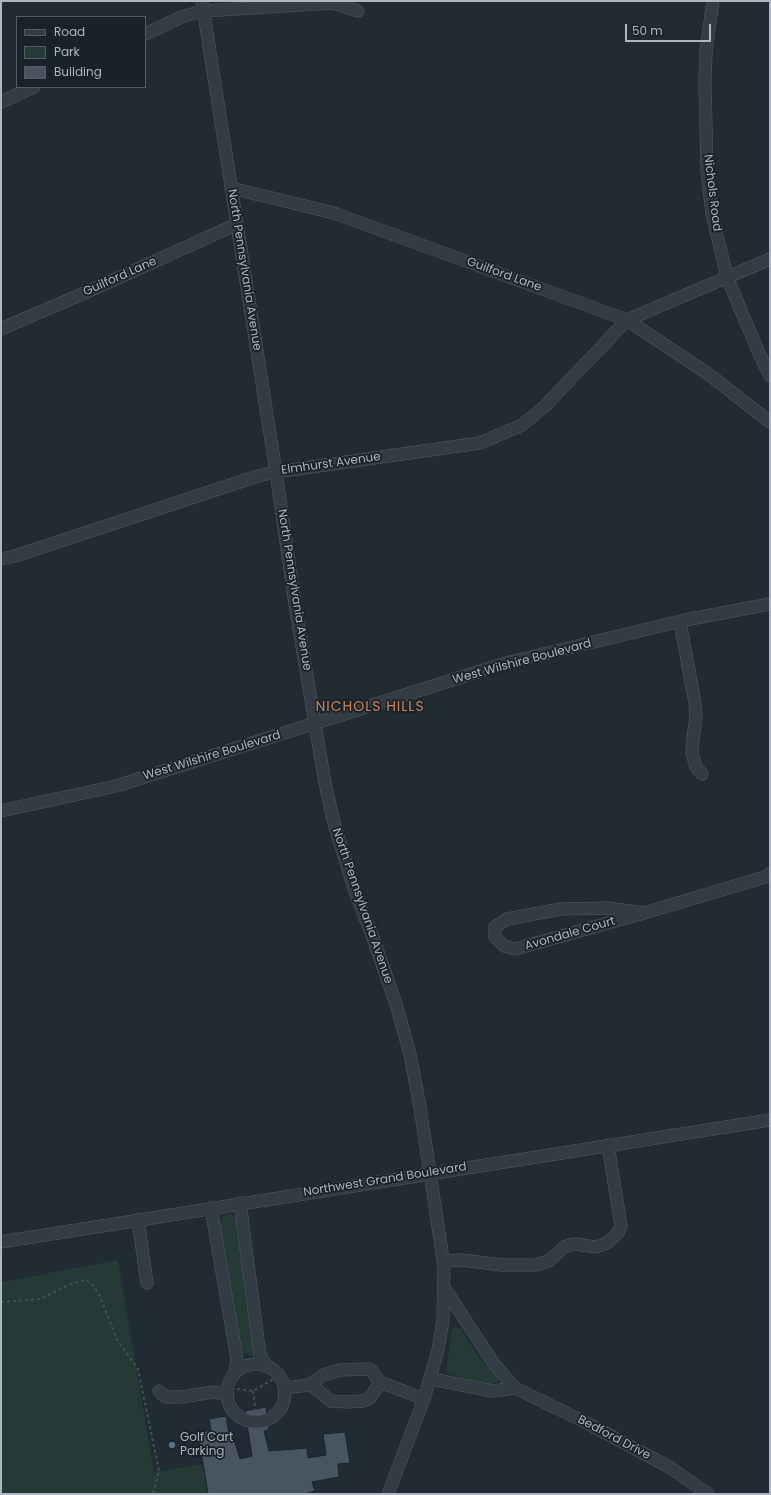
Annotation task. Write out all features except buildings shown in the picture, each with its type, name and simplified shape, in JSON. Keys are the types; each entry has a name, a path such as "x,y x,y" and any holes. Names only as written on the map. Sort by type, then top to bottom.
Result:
{"street":[{"name":"Nichols Road","path":"713,1 706,52 705,83 707,171 712,214 727,277 770,376"},
{"path":"146,34 203,6 333,3 358,11"},
{"name":"North Pennsylvania Avenue","path":"203,6 315,724 334,823 355,892 396,1004 410,1054 420,1107 443,1261 445,1289 443,1320 438,1350 431,1379 388,1494"},
{"path":"1,102 32,88"},
{"name":"Guilford Lane","path":"231,188 334,213 627,320"},
{"name":"Guilford Lane","path":"1,329 237,224"},
{"path":"627,320 770,259"},
{"path":"627,320 707,373 770,422"},
{"name":"Elmhurst Avenue","path":"1,559 15,556 276,472 480,443 522,425 544,407 627,320"},
{"name":"West Wilshire Boulevard","path":"1,811 116,786 506,663 680,622 770,604"},
{"path":"680,622 695,703 696,717 692,738 692,753 696,767 702,774"},
{"name":"Avondale Court","path":"644,913 608,908 561,909 507,919 495,927 495,937 504,946 515,949 644,913 765,877 770,873"},
{"name":"Northwest Grand Boulevard","path":"1,1242 770,1120"},
{"path":"443,1261 461,1260 502,1265 535,1265 548,1261 564,1247 570,1245 576,1244 595,1247 607,1243 618,1233 620,1226 608,1145"},
{"path":"240,1203 260,1355 266,1366"},
{"path":"211,1208 237,1359 235,1373"},
{"path":"138,1220 147,1283"},
{"name":"Bedford Drive","path":"445,1289 494,1364 515,1388 587,1423 671,1468 708,1494"},
{"path":"257,1364 266,1366 279,1376 284,1388 284,1400 277,1412 265,1420 258,1422 244,1420 236,1414 228,1403 227,1391 230,1380 235,1373 249,1365 257,1364"},
{"path":"284,1388 309,1385 323,1375 340,1370 370,1369 380,1382 424,1399"},
{"path":"431,1379 493,1391 515,1388"},
{"path":"309,1385 319,1391 330,1401 347,1402 363,1401 370,1398 380,1382"},
{"path":"159,1391 165,1397 181,1398 227,1391"}],"path":[{"path":"1,1302 40,1299 71,1284 85,1280 92,1284 99,1294 117,1340 138,1369 159,1471 153,1494"},
{"path":"227,1391 253,1391 279,1376"},
{"path":"253,1391 258,1422"}],"green space":[{"path":"226,1214 231,1214 236,1219 255,1352 254,1355 251,1356 242,1353 240,1348 220,1225 222,1217"},
{"path":"118,1260 154,1472 204,1464 207,1494 1,1494 1,1282"},
{"path":"456,1327 462,1329 464,1335 482,1361 498,1378 498,1382 492,1385 451,1375 446,1371 452,1329"}],"place":[{"name":"Golf Cart Parking","path":"172,1445"}],"district":[{"name":"NICHOLS HILLS","path":"370,707"}]}
